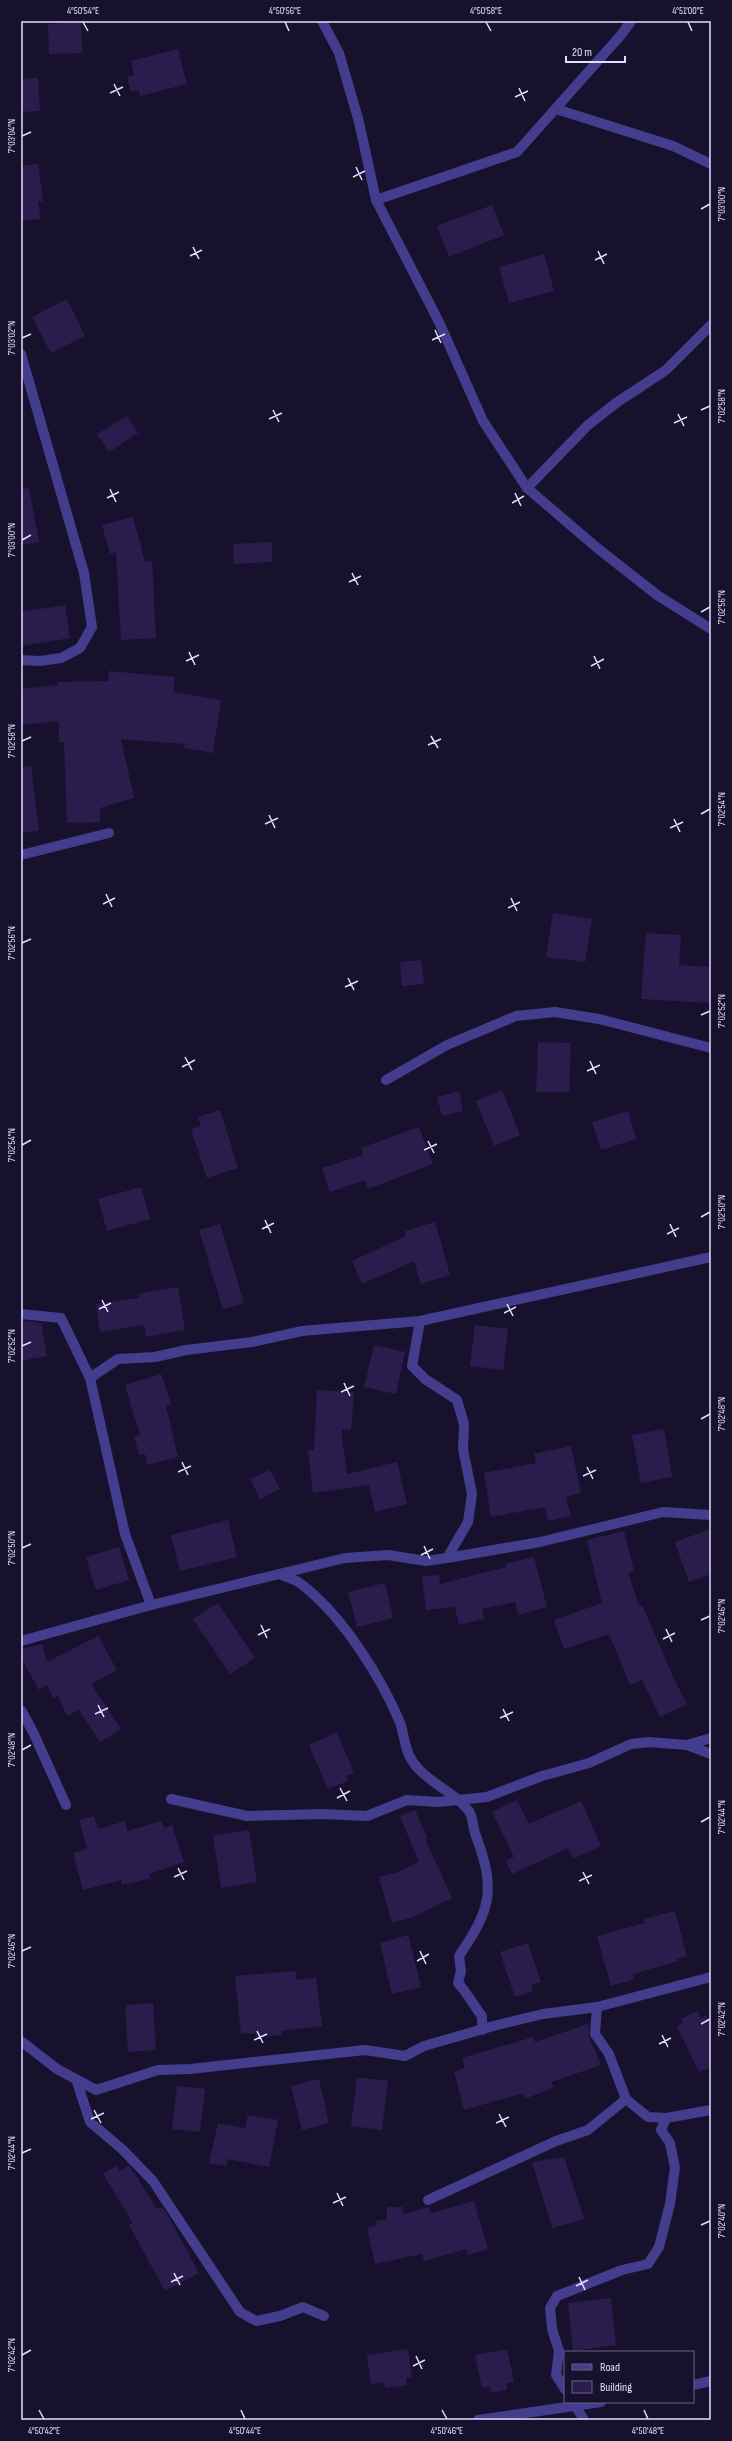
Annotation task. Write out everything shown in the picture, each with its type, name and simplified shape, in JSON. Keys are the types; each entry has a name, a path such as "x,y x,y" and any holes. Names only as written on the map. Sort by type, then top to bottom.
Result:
{"street":[{"path":"322,21 339,53 359,122 376,200 439,322 483,421 527,488 596,547 657,596 711,629"},
{"path":"376,200 516,152 621,35 631,21"},
{"path":"556,109 673,146 711,164"},
{"path":"527,488 588,425 616,403 666,370 711,325"},
{"path":"21,354 84,573 92,627 80,648 61,658 40,661 21,660"},
{"path":"21,855 109,834"},
{"path":"386,1080 446,1045 516,1016 524,1015 555,1012 599,1019 711,1048"},
{"path":"90,1378 118,1359 155,1357 186,1350 252,1342 302,1331 420,1321 711,1257"},
{"path":"21,1314 61,1318 90,1378 125,1534 150,1605"},
{"path":"420,1321 412,1366 425,1379 458,1400 464,1424 463,1449 472,1494 468,1522 447,1558"},
{"path":"21,1641 150,1605 346,1558 388,1555 426,1561 540,1542 663,1512 711,1515"},
{"path":"279,1574 300,1582 328,1609 380,1679 400,1722 410,1758 432,1781 470,1813 484,1856 489,1884 487,1905 478,1929 459,1956 461,1970 458,1983 468,1994 472,2005 482,2016 482,2030"},
{"path":"21,1710 33,1732 66,1805"},
{"path":"687,1745 711,1738"},
{"path":"171,1799 247,1816 323,1814 367,1816 407,1800 438,1802 455,1799 486,1797 542,1776 589,1763 631,1744 649,1742 687,1745 711,1754"},
{"path":"21,2041 57,2069 77,2082 96,2090 158,2070 190,2069 365,2050 406,2056 424,2046 543,2014 596,2007 711,1976"},
{"path":"596,2007 594,2034 609,2054 626,2099 648,2117 666,2118 711,2110"},
{"path":"77,2082 90,2122 122,2149 153,2181 240,2312 256,2321 280,2316 303,2308 324,2316"},
{"path":"428,2200 556,2141 588,2130 626,2099"},
{"path":"564,2387 556,2375 559,2351 552,2329 550,2308 557,2296 622,2270 648,2264 659,2247 670,2204 675,2168 670,2143 661,2130 666,2118"},
{"path":"694,2385 711,2381"},
{"path":"478,2420 588,2403"},
{"path":"575,2404 584,2420"}],"building":[{"path":"81,22 82,53 49,54 48,24"},
{"path":"178,49 187,84 140,96 139,90 131,92 127,77 134,75 131,61"},
{"path":"38,78 40,111 21,112 21,79"},
{"path":"38,164 43,201 38,202 41,219 21,221 21,166"},
{"path":"492,205 504,235 449,257 437,226"},
{"path":"544,254 554,291 509,303 499,267"},
{"path":"67,299 85,336 51,353 32,317"},
{"path":"127,416 138,433 109,452 97,434"},
{"path":"29,488 39,542 21,545 21,489"},
{"path":"133,517 145,562 152,561 156,638 121,640 116,552 110,554 102,525"},
{"path":"272,542 272,562 234,564 233,544"},
{"path":"65,605 70,638 21,646 21,612"},
{"path":"109,671 175,677 173,692 221,700 213,753 184,748 185,744 121,739 134,798 100,808 100,822 67,823 64,742 59,742 59,721 21,725 21,689 58,685 58,682 108,681"},
{"path":"31,766 39,831 21,833 21,767"},
{"path":"553,913 592,919 585,962 546,957"},
{"path":"646,933 681,935 679,965 711,967 711,1003 641,999"},
{"path":"421,960 424,984 402,986 400,962"},
{"path":"538,1042 571,1043 569,1092 536,1092"},
{"path":"502,1090 520,1135 494,1146 476,1101"},
{"path":"459,1091 463,1111 442,1116 437,1097"},
{"path":"220,1110 238,1168 207,1178 191,1129 201,1126 198,1117"},
{"path":"628,1111 636,1139 601,1150 592,1122"},
{"path":"419,1127 433,1164 368,1189 365,1180 330,1192 322,1168 363,1155 361,1148"},
{"path":"141,1187 150,1219 107,1231 98,1199"},
{"path":"435,1222 450,1275 421,1284 414,1261 362,1284 352,1261 406,1236 405,1231"},
{"path":"220,1224 244,1303 223,1309 199,1230"},
{"path":"178,1287 185,1330 146,1337 144,1325 100,1332 96,1304 139,1298 138,1294"},
{"path":"26,1321 41,1323 47,1356 21,1361 21,1322"},
{"path":"475,1325 508,1329 503,1370 470,1366"},
{"path":"374,1345 405,1352 396,1394 364,1387"},
{"path":"161,1374 171,1404 166,1406 178,1457 147,1465 145,1454 139,1455 134,1436 140,1435 125,1385"},
{"path":"317,1390 354,1392 351,1430 341,1429 347,1474 397,1462 407,1504 375,1512 369,1485 313,1493 308,1451 314,1450"},
{"path":"664,1429 672,1477 641,1483 632,1435"},
{"path":"571,1446 581,1493 566,1497 571,1516 548,1521 545,1507 491,1517 484,1473 536,1463 534,1454"},
{"path":"270,1470 280,1489 260,1499 250,1479"},
{"path":"228,1520 237,1557 180,1571 171,1535"},
{"path":"711,1529 711,1574 689,1582 675,1542"},
{"path":"624,1531 634,1571 628,1573 639,1606 642,1605 673,1677 687,1704 660,1717 642,1680 630,1685 609,1634 564,1649 554,1620 602,1603 587,1540"},
{"path":"119,1547 129,1580 96,1590 86,1557"},
{"path":"534,1557 547,1607 518,1615 515,1602 482,1609 484,1619 459,1625 455,1607 426,1610 422,1577 439,1575 440,1584 506,1567 505,1564"},
{"path":"385,1583 393,1618 357,1627 348,1592"},
{"path":"218,1603 255,1658 230,1674 193,1619"},
{"path":"98,1636 117,1670 91,1684 121,1729 100,1742 79,1710 67,1716 58,1696 53,1698 47,1685 39,1690 24,1663 21,1653 21,1649 42,1644 47,1662"},
{"path":"337,1732 354,1773 346,1776 348,1781 328,1789 309,1745"},
{"path":"517,1800 529,1824 581,1801 601,1846 573,1859 568,1848 512,1874 506,1861 514,1857 492,1812"},
{"path":"415,1810 428,1839 425,1839 452,1898 413,1917 392,1923 379,1877 398,1872 419,1862 400,1816"},
{"path":"94,1816 98,1829 125,1821 127,1831 162,1821 164,1828 172,1825 184,1862 149,1874 151,1878 122,1885 121,1880 83,1890 73,1853 87,1849 79,1820"},
{"path":"249,1830 257,1882 221,1888 213,1836"},
{"path":"675,1911 687,1956 677,1959 678,1961 633,1974 635,1979 611,1986 597,1936 645,1923 644,1919"},
{"path":"408,1935 421,1987 392,1994 380,1943"},
{"path":"528,1943 541,1982 531,1985 533,1991 515,1997 500,1952"},
{"path":"295,1971 297,1980 316,1977 322,2026 281,2031 282,2035 256,2037 256,2034 241,2033 235,1976"},
{"path":"153,2003 156,2050 128,2052 125,2005"},
{"path":"697,2011 701,2018 706,2015 711,2024 711,2067 699,2072 677,2026 683,2023 681,2019"},
{"path":"588,2024 589,2037 601,2065 551,2082 554,2087 525,2099 523,2093 464,2110 454,2072 465,2068 462,2058 533,2037 535,2042"},
{"path":"357,2077 388,2081 382,2130 351,2126"},
{"path":"319,2079 329,2123 302,2130 291,2086"},
{"path":"177,2086 205,2089 200,2132 172,2129"},
{"path":"248,2115 278,2120 269,2167 228,2159 226,2166 209,2163 218,2123 245,2128"},
{"path":"564,2157 584,2219 552,2228 532,2162"},
{"path":"129,2165 157,2209 162,2207 166,2212 199,2273 165,2291 129,2225 133,2223 103,2174 116,2166 120,2171"},
{"path":"474,2201 488,2249 468,2255 466,2249 424,2261 422,2254 375,2264 367,2228 377,2226 376,2221 387,2219 387,2207 403,2207 403,2214 429,2207 431,2213"},
{"path":"611,2298 616,2345 573,2351 568,2303"},
{"path":"408,2349 412,2378 406,2378 407,2385 385,2388 384,2382 371,2384 367,2355"},
{"path":"507,2349 514,2382 506,2383 507,2390 491,2393 490,2386 482,2388 475,2355"}]}
